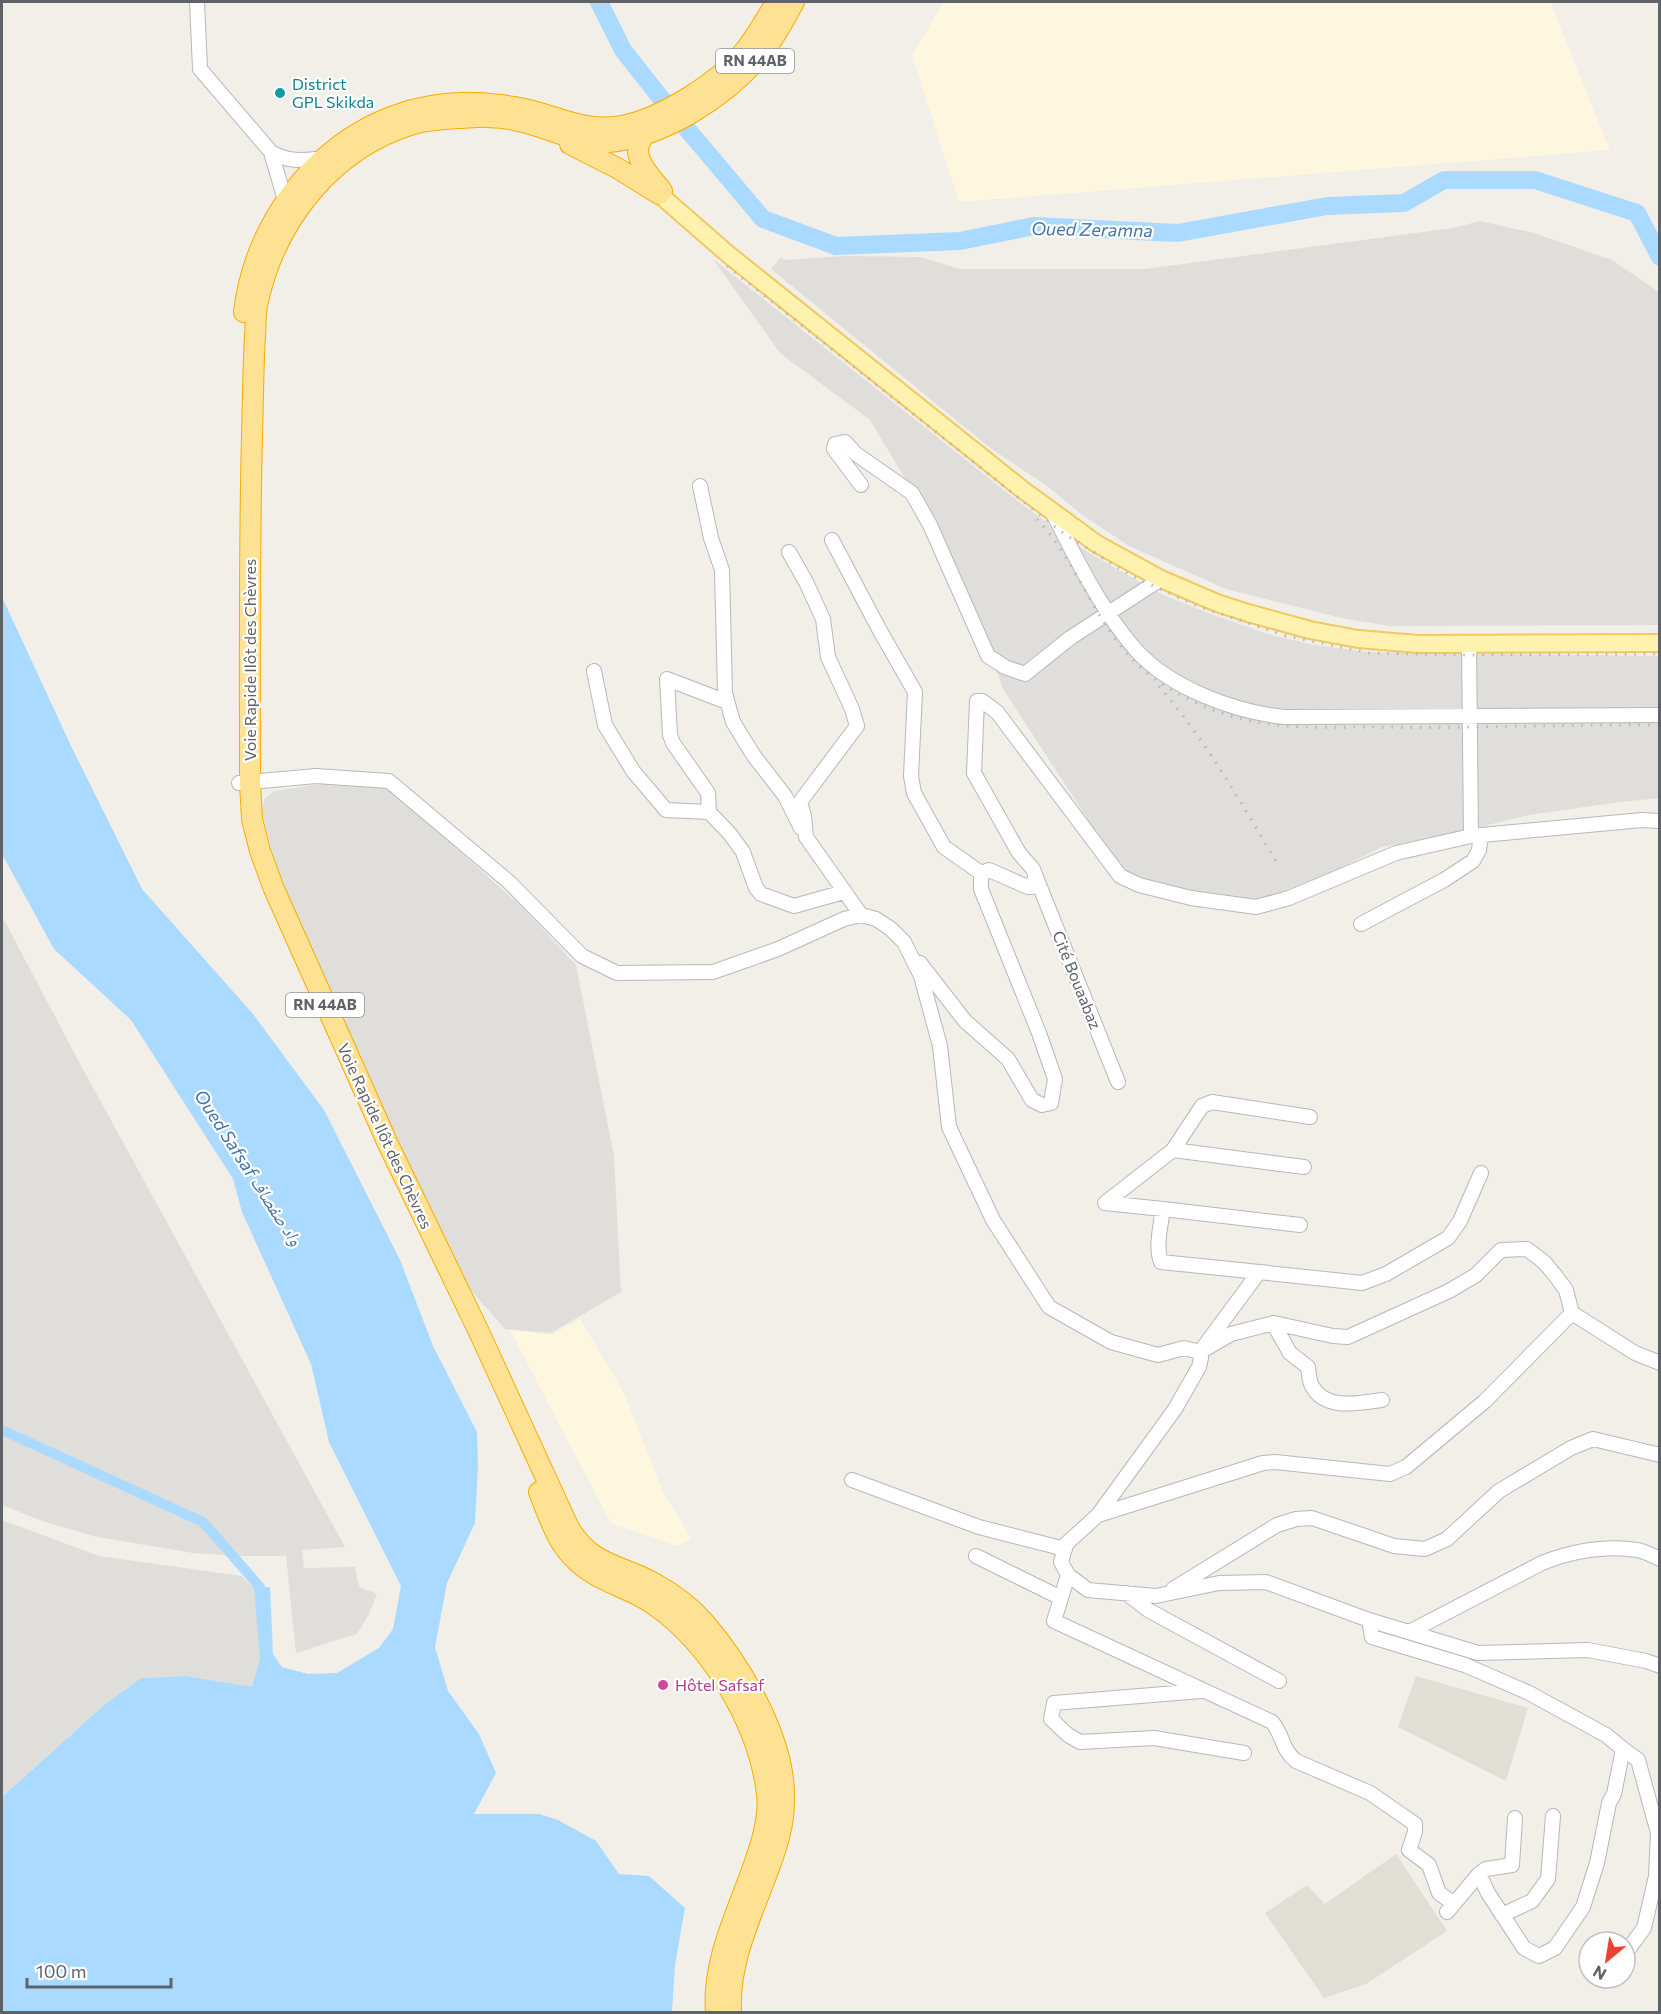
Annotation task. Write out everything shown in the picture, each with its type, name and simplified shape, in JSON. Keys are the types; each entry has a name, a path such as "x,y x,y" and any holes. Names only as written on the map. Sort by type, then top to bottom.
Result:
{"highway":[{"name":"RN 44AB","path":"608,135 646,128 681,118 746,50 776,2"},
{"name":"RN 44AB","path":"696,101 741,75 760,56 779,30 794,2"},
{"name":"Voie Rapide Ilôt des Chèvres","path":"608,135 516,107 477,103 442,104 409,111 362,130 325,158 299,183 271,223 258,251 246,295 242,326 239,554 245,783 260,851 274,889 388,1144 479,1332 569,1528 579,1544 591,1555 655,1583 678,1598 703,1621 740,1672 772,1736 783,1776 783,1809 775,1851 735,1964 731,2013"},
{"name":"Voie Rapide Ilôt des Chèvres","path":"608,135 577,139 518,120 486,117 422,122 390,133 363,147 333,169 308,194 284,230 267,268 257,304 254,344 244,831 259,882 324,1035 505,1415 562,1546 580,1564 597,1576 640,1596 675,1622 720,1674 741,1710 754,1740 763,1766 767,1797 766,1822 758,1853 720,1962 715,2002 716,2013"},
{"path":"518,120 564,140 660,193"},
{"path":"646,128 638,148 643,167 660,193"},
{"path":"608,135 660,193"}],"main road":[{"path":"660,193 729,255 1053,513 1097,544 1161,579 1217,603 1310,630 1388,643 1659,643"}],"street":[{"path":"197,2 200,69 271,152 283,159 300,161 325,158"},
{"path":"271,152 285,200"},
{"path":"861,484 834,449 835,444 845,442 856,453 912,493 930,525 988,656 1005,667 1025,674 1070,638 1161,579"},
{"path":"700,486 711,538 722,570 724,693 733,722 754,756 784,795 806,837 861,915"},
{"path":"1053,513 1109,613 1138,652 1192,690 1247,711 1284,717 1659,715"},
{"path":"832,540 915,692 911,776 914,793 944,847 981,873"},
{"path":"789,552 823,619 828,657 852,709 857,726 800,802 806,837"},
{"path":"1361,924 1444,880 1473,861 1479,850 1476,835 1469,643"},
{"path":"594,672 605,725 633,771 666,810 709,812"},
{"path":"727,702 667,680 670,735 673,743 708,793 709,812 730,834 742,852 756,888 761,894 794,906 844,892"},
{"name":"Cité Bouaabaz","path":"1118,1082 1033,869 1019,853 974,773 977,701 982,701 997,712 1120,876 1139,885 1191,898 1256,907 1289,898 1396,853 1476,835"},
{"path":"245,783 316,776 389,781 509,882 582,956 617,973 713,972 778,949 844,919 861,915 876,919 904,942 965,1022 1008,1059 1032,1100 1042,1105 1051,1103 1054,1079 1040,1033 981,890 981,873"},
{"path":"1476,835 1642,820 1659,821"},
{"path":"981,873 989,870 1031,887 1036,877"},
{"path":"904,942 921,976 940,1046 949,1127 993,1220 1049,1307 1111,1342 1158,1355 1184,1348 1200,1352 1231,1334 1273,1323 1348,1337 1449,1291 1476,1275 1501,1250 1527,1249 1544,1262 1566,1290 1572,1313 1635,1353 1659,1363"},
{"path":"1300,1225 1105,1203 1173,1150 1202,1106 1212,1102 1310,1117"},
{"path":"1173,1150 1304,1167"},
{"path":"1163,1209 1159,1248 1161,1262 1362,1283 1386,1274 1448,1238 1460,1221 1481,1173"},
{"path":"1200,1352 1259,1272"},
{"path":"1098,1515 1263,1462 1390,1474 1406,1467 1485,1401 1572,1313"},
{"path":"1273,1323 1290,1353 1308,1367 1311,1385 1322,1398 1346,1405 1382,1400"},
{"path":"1200,1352 1202,1358 1199,1367 1175,1409 1098,1515 1066,1544 1061,1562 1068,1575 1088,1590 1156,1596 1219,1583 1266,1582 1369,1620 1478,1653 1588,1650 1646,1661 1659,1666"},
{"path":"1166,1594 1277,1525 1296,1519 1312,1518 1394,1546 1425,1549 1448,1539 1499,1491 1571,1448 1593,1439 1659,1455"},
{"path":"852,1479 979,1527 1065,1549"},
{"path":"1409,1632 1542,1563 1560,1556 1585,1550 1639,1550 1659,1559"},
{"path":"976,1556 1061,1598"},
{"path":"1068,1575 1054,1621 1272,1722 1279,1730 1286,1753 1296,1761 1370,1793 1415,1824 1409,1850 1429,1865 1439,1893 1451,1908 1479,1874 1486,1869 1512,1864 1515,1818"},
{"path":"1126,1593 1148,1610 1279,1681"},
{"path":"1369,1620 1372,1637 1465,1665 1529,1693 1606,1735 1638,1760 1658,1833 1656,1876 1644,1928 1637,1938"},
{"path":"1204,1691 1054,1703 1051,1719 1068,1735 1080,1742 1154,1738 1244,1753"},
{"path":"1479,1874 1524,1948 1539,1956 1555,1948 1583,1907 1597,1863 1623,1749"},
{"path":"1502,1915 1532,1901 1548,1879 1553,1816"}],"shaded area":[{"path":"944,2 1550,2 1610,150 959,202 912,55"},
{"path":"1480,221 1534,233 1612,260 1659,292 1659,625 1390,626 1341,618 1226,589 1129,546 1081,514 1047,486 989,447 771,269 781,257 784,260 845,256 920,257 960,269 1145,269 1453,228"},
{"path":"713,259 1019,502 1089,553 1161,594 1268,634 1314,645 1367,652 1659,656 1659,798 1529,815 1382,847 1332,872 1255,902 1215,900 1124,875 1003,689 991,655 928,517 870,420 780,353"},
{"path":"347,783 387,786 524,909 576,965 614,1156 621,1292 551,1333 505,1329 466,1285 312,957 273,855 262,812 264,799 275,791 312,785"},
{"path":"2,916 79,1062 345,1547 302,1550 304,1568 355,1567 359,1587 377,1594 357,1634 296,1653 286,1556 193,1553 97,1537 45,1522 2,1505"},
{"path":"580,1319 624,1393 662,1490 692,1539 680,1545 677,1546 611,1523 510,1330 552,1335"},
{"path":"2,1520 99,1556 242,1576 254,1588 257,1615 260,1659 252,1688 186,1676 141,1678 103,1706 2,1797"},
{"path":"1416,1676 1528,1708 1506,1781 1398,1727"},
{"path":"1396,1854 1447,1931 1366,1984 1324,1998 1265,1913 1307,1885 1325,1904"}],"water":[{"name":"Oued Safsaf واد صفصاف","path":"2,597 72,748 142,889 253,1014 324,1110 400,1260 433,1346 477,1432 475,1523 447,1583 435,1647 448,1691 479,1734 496,1773 474,1814 539,1814 558,1820 596,1841 619,1874 649,1876 685,1908 675,1965 672,2012 2,2012 2,1797 103,1706 141,1678 186,1676 252,1687 260,1659 254,1588 270,1587 273,1654 282,1667 308,1674 337,1673 379,1648 393,1629 401,1586 329,1442 311,1364 242,1212 233,1179 131,1020 54,949 2,854"}],"waterway":[{"name":"Oued Zeramna","path":"599,2 623,50 763,219 836,246 960,241 1034,226 1178,233 1327,206 1404,203 1444,180 1535,180 1637,213 1660,257"},
{"path":"2,1430 203,1522 260,1587 262,1599"}],"railway":[{"path":"727,266 1063,533 1130,575 1195,605 1286,636 1370,653 1660,654"},
{"path":"1037,519 1063,554 1109,630 1138,665 1176,693 1221,713 1265,724 1310,727 1660,725"},
{"path":"1159,686 1209,752 1280,868"}],"place":[{"name":"District GPL Skikda","path":"280,93"},
{"name":"Hôtel Safsaf","path":"663,1685"}]}
